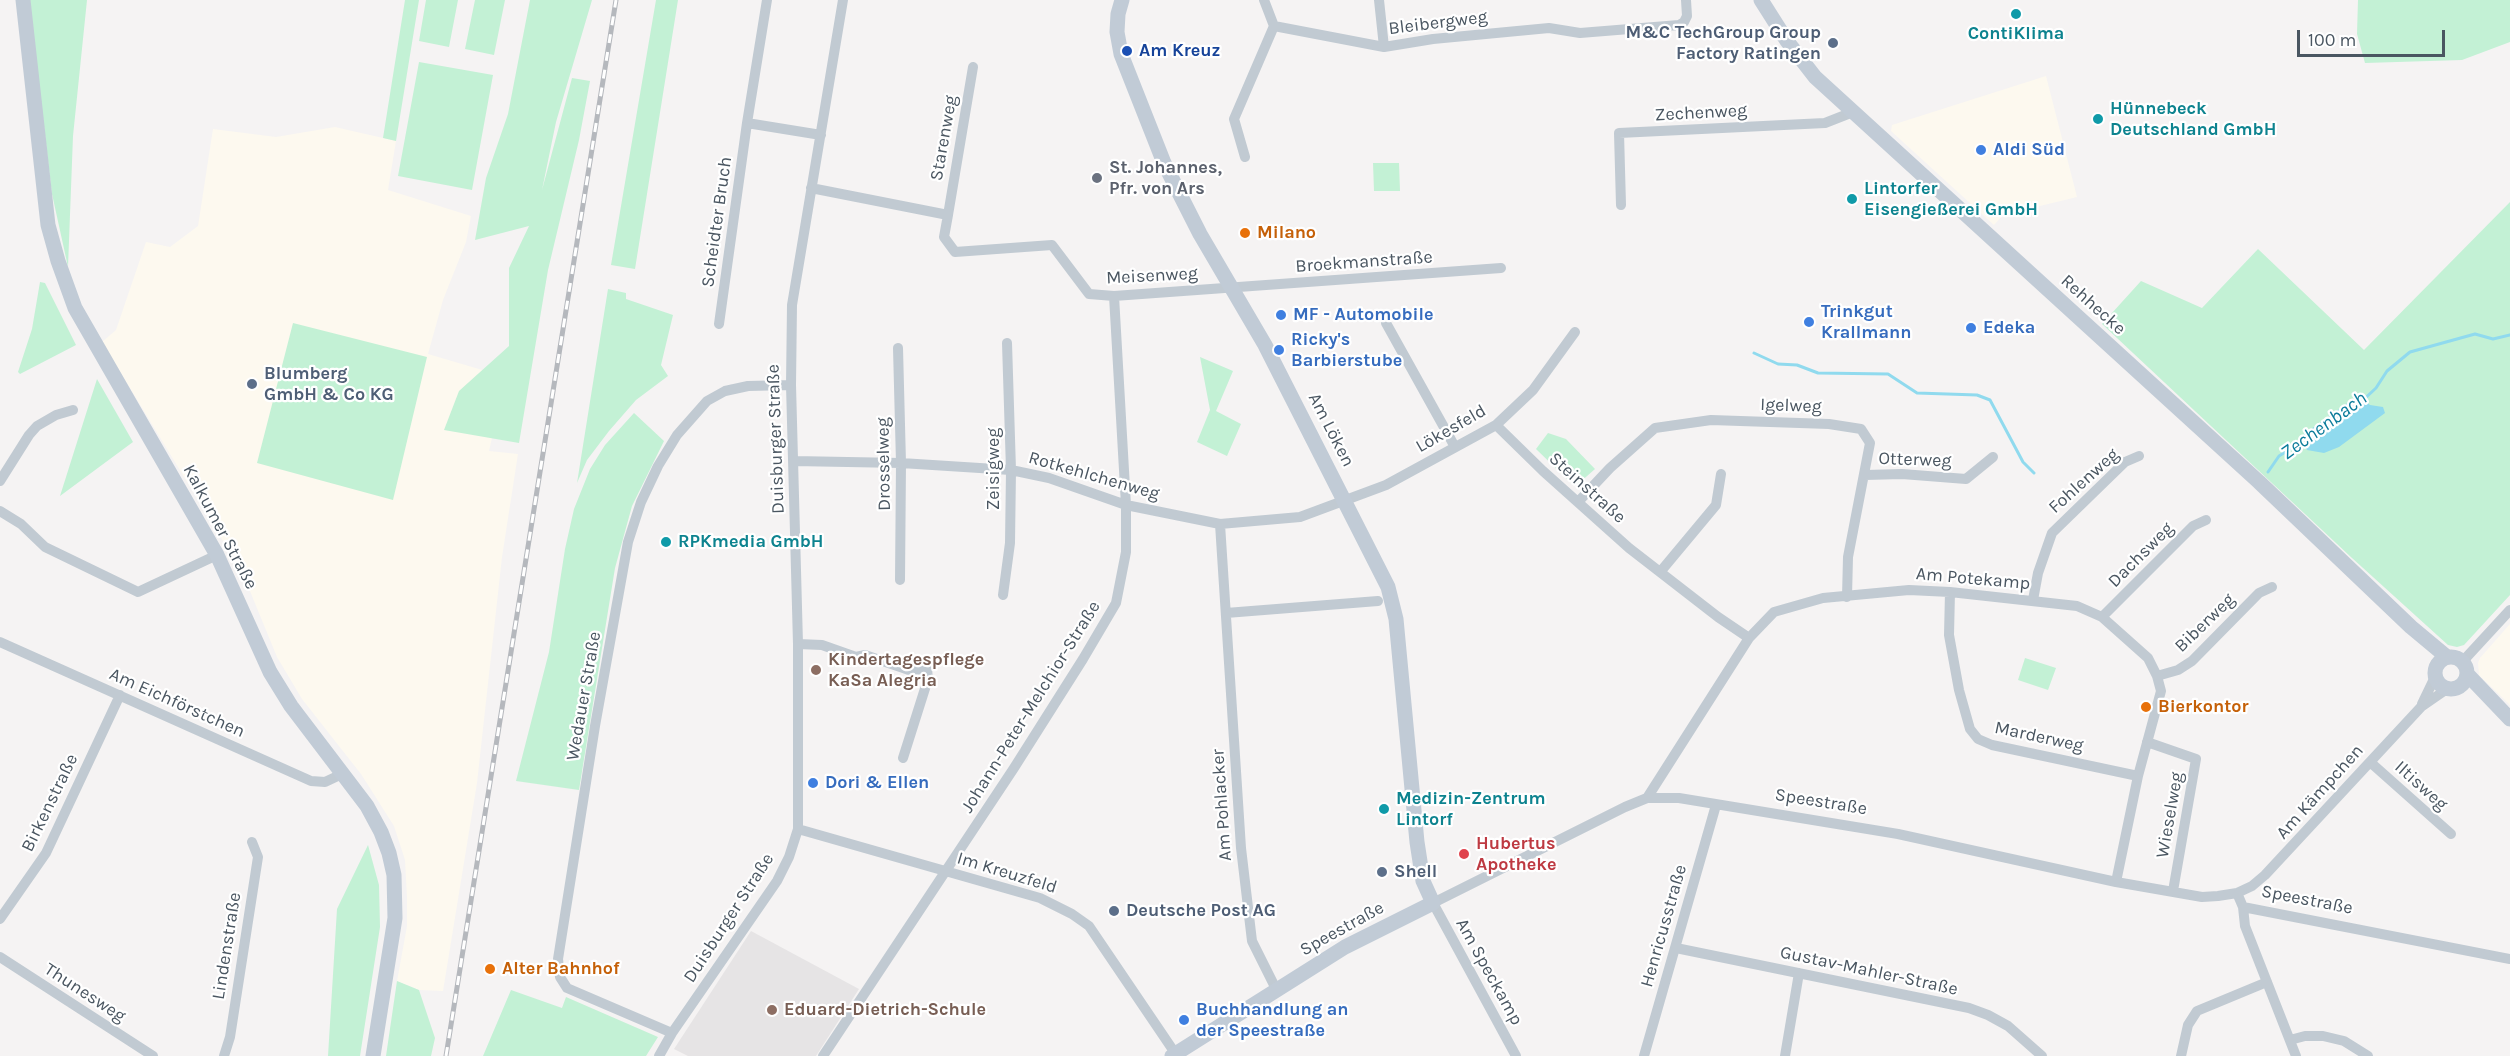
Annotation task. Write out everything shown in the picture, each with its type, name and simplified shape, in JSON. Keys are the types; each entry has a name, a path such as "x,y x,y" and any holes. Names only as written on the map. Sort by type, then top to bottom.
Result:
{"street":[{"name":"Kalkumer Straße","path":"23,0 48,225 57,261 75,308 217,555 270,672 291,706 367,806 381,832 394,875 395,918 373,1056"},
{"name":"Scheidter Bruch","path":"719,324 767,0"},
{"name":"Duisburger Straße","path":"659,1056 672,1033 777,881 789,857 798,829 798,644 790,385 792,305 843,0"},
{"name":"Am Löken","path":"1122,0 1117,32 1121,54 1164,163 1346,501 1392,599 1417,842 1423,881 1433,903"},
{"path":"1245,157 1234,119 1274,26 1264,0"},
{"path":"1379,0 1384,47"},
{"name":"Bleibergweg","path":"1274,26 1384,47 1433,39 1549,28 1580,33 1679,25 1687,16 1686,0"},
{"name":"Rehhecke","path":"1761,0 1787,41 1815,77 2259,482 2411,627 2440,666 2442,686 2459,678"},
{"name":"Starenweg","path":"948,215 973,67"},
{"name":"Zechenweg","path":"1621,205 1619,133 1825,123 1853,112"},
{"path":"747,123 821,135"},
{"path":"811,188 948,215"},
{"name":"Meisenweg","path":"948,215 944,237 955,252 1052,245 1089,294 1114,296 1159,291 1230,289"},
{"name":"Broekmanstraße","path":"1230,289 1501,268"},
{"name":"Johann-Peter-Melchior-Straße","path":"824,1056 946,872 1083,659 1116,603 1126,552 1126,505 1114,296"},
{"path":"1386,323 1455,447"},
{"name":"Lökesfeld","path":"1346,501 1386,485 1496,425 1533,390 1575,332"},
{"name":"Zeisigweg","path":"1003,595 1009,558 1011,470 1007,343"},
{"name":"Drosselweg","path":"898,348 901,463 900,580"},
{"name":"Wedauer Straße","path":"672,1033 567,988 560,977 558,959 595,726 628,542 641,501 658,466 676,435 707,401 725,390 748,386 790,385"},
{"path":"0,481 37,426 56,414 73,410"},
{"name":"Igelweg","path":"1578,502 1610,468 1655,428 1711,420 1829,424 1861,429 1870,443 1848,557 1847,597"},
{"name":"Steinstraße","path":"1496,425 1543,471 1629,548 1718,617 1749,638"},
{"name":"Fohlenweg","path":"2033,600 2038,573 2052,533 2125,462 2139,456"},
{"name":"Otterweg","path":"1865,475 1902,474 1966,479 1993,457"},
{"name":"Rotkehlchenweg","path":"794,461 901,463 1011,470 1049,478 1126,505 1220,524 1300,517 1346,501"},
{"path":"1661,571 1716,505 1721,474"},
{"path":"0,511 21,524 45,547 138,592 217,555"},
{"name":"Dachsweg","path":"2102,617 2193,526 2206,520"},
{"name":"Am Pohlacker","path":"1220,524 1241,848 1252,941 1276,989"},
{"name":"Biberweg","path":"2157,676 2178,670 2193,661 2259,594 2272,587"},
{"name":"Am Potekamp","path":"1647,798 1749,638 1774,612 1823,598 1909,590 1950,592 2077,606 2102,617 2148,658 2157,676"},
{"name":"Marderweg","path":"1950,592 1949,635 1959,690 1970,729 1978,739 1992,745 2138,776"},
{"path":"1226,613 1378,601"},
{"path":"2459,678 2510,610"},
{"name":"Am Eichförstchen","path":"0,642 311,781 325,782 342,774"},
{"path":"798,644 822,645 856,657 865,655 909,670 927,669 928,679 903,758"},
{"path":"2440,666 2452,656 2459,678 2504,714"},
{"name":"Am Kämpchen","path":"2421,706 2440,666"},
{"path":"2116,882 2138,776 2161,691 2157,676"},
{"name":"Am Kämpchen","path":"2237,893 2252,886 2265,875 2421,706 2459,678"},
{"name":"Birkenstraße","path":"0,919 46,854 120,695"},
{"name":"Wieselweg","path":"2147,742 2196,759 2173,891"},
{"name":"Iltisweg","path":"2370,762 2451,834"},
{"name":"Speestraße","path":"1173,1055 1195,1049 1276,989 1345,947 1624,807 1647,798 1679,798 1898,834 2116,882 2202,897 2237,893 2243,907 2510,959"},
{"name":"Henricusstraße","path":"1644,1056 1716,805"},
{"name":"Im Kreuzfeld","path":"798,829 1040,898 1067,910 1089,926 1173,1055"},
{"name":"Lindenstraße","path":"224,1056 230,1037 258,857 252,842"},
{"name":"Am Speckamp","path":"1433,903 1516,1056"},
{"path":"2243,907 2244,926 2296,1056"},
{"name":"Gustav-Mahler-Straße","path":"1676,948 1969,1008 2008,1026 2042,1056"},
{"name":"Thunesweg","path":"0,957 153,1056"},
{"path":"1785,1056 1799,973"},
{"path":"2181,1056 2188,1025 2197,1011 2267,982"},
{"path":"2290,1040 2306,1036 2323,1036 2344,1041 2368,1056"}],"shaded area":[{"path":"2046,76 2077,197 2003,215 1994,225 1891,131 1892,125"},
{"path":"335,127 396,141 388,190 471,216 466,242 443,300 428,354 506,377 489,451 518,454 502,557 477,783 443,991 419,990 397,981 407,926 407,897 405,860 394,826 361,774 302,699 277,657 243,574 102,342 116,330 146,242 170,247 198,226 213,129 276,137"},
{"path":"2510,624 2510,705 2479,675 2478,663"},
{"name":"Eduard-Dietrich-Schule","path":"751,931 859,989 816,1056 688,1056 674,1049"}],"green space":[{"path":"29,0 87,0 73,136 68,267 52,194"},
{"path":"405,0 419,0 396,141 383,138"},
{"path":"426,0 458,0 449,47 419,41"},
{"path":"475,0 505,0 494,55 465,49"},
{"path":"530,0 592,0 556,122 542,190 572,78 590,81 579,140 548,270 519,443 444,430 459,391 509,346 509,268 529,226 475,240 486,178 508,114"},
{"path":"656,0 678,0 635,269 611,265"},
{"path":"2358,0 2510,0 2510,42 2462,60 2365,63 2357,34"},
{"path":"419,62 493,75 472,190 398,176"},
{"path":"1373,163 1399,163 1400,191 1374,191"},
{"path":"2510,202 2510,595 2464,645 2457,647 2448,645 2352,558 2102,324 2141,281 2202,308 2258,249 2364,350"},
{"path":"40,282 45,283 76,345 20,374 18,372 32,329"},
{"path":"608,289 626,293 626,299 673,315 661,365 668,376 636,400 609,431 587,460 577,483"},
{"path":"293,323 427,357 393,500 257,463"},
{"path":"1200,357 1233,371 1216,411 1241,424 1227,456 1197,442 1210,410"},
{"path":"97,379 133,442 60,496"},
{"path":"634,413 664,441 632,506 615,568 579,790 516,781 549,652 565,549 574,509 590,469 605,445"},
{"path":"1548,433 1566,439 1595,469 1578,484 1570,482 1536,449"},
{"path":"2025,658 2056,668 2048,690 2018,680"},
{"path":"368,845 379,885 380,927 360,1056 328,1056 337,909"},
{"path":"397,981 419,990 435,1038 431,1056 386,1056"},
{"path":"511,990 562,1008 566,997 658,1037 646,1056 483,1056"}],"water":[{"path":"2353,399 2364,400 2370,405 2383,407 2385,413 2339,447 2324,453 2307,450 2300,437"}],"waterway":[{"name":"Zechenbach","path":"2360,403 2376,388 2387,371 2410,352 2475,334 2493,339 2510,335"},
{"name":"Zechenbach","path":"1754,353 1778,364 1797,365 1818,373 1888,374 1917,393 1977,395 1990,400 2023,462 2034,473"},
{"name":"Zechenbach","path":"2268,472 2279,456 2305,440"}],"railway":[{"path":"446,1056 616,0"}],"place":[{"name":"ContiKlima","path":"2016,14"},
{"name":"M&C TechGroup Group Factory Ratingen","path":"1833,43"},
{"name":"Am Kreuz","path":"1127,51"},
{"name":"Hünnebeck Deutschland GmbH","path":"2098,119"},
{"name":"Aldi Süd","path":"1981,150"},
{"name":"St. Johannes, Pfr. von Ars","path":"1097,178"},
{"name":"Lintorfer Eisengießerei GmbH","path":"1852,199"},
{"name":"Milano","path":"1245,233"},
{"name":"MF - Automobile","path":"1281,315"},
{"name":"Trinkgut Krallmann","path":"1809,322"},
{"name":"Edeka","path":"1971,328"},
{"name":"Ricky's Barbierstube","path":"1279,350"},
{"name":"Blumberg GmbH & Co KG","path":"252,384"},
{"name":"RPKmedia GmbH","path":"666,542"},
{"name":"Kindertagespflege KaSa Alegria","path":"816,670"},
{"name":"Bierkontor","path":"2146,707"},
{"name":"Dori & Ellen","path":"813,783"},
{"name":"Medizin-Zentrum Lintorf","path":"1384,809"},
{"name":"Hubertus Apotheke","path":"1464,854"},
{"name":"Shell","path":"1382,872"},
{"name":"Deutsche Post AG","path":"1114,911"},
{"name":"Alter Bahnhof","path":"490,969"},
{"name":"Eduard-Dietrich-Schule","path":"772,1010"},
{"name":"Buchhandlung an der Speestraße","path":"1184,1020"}]}
